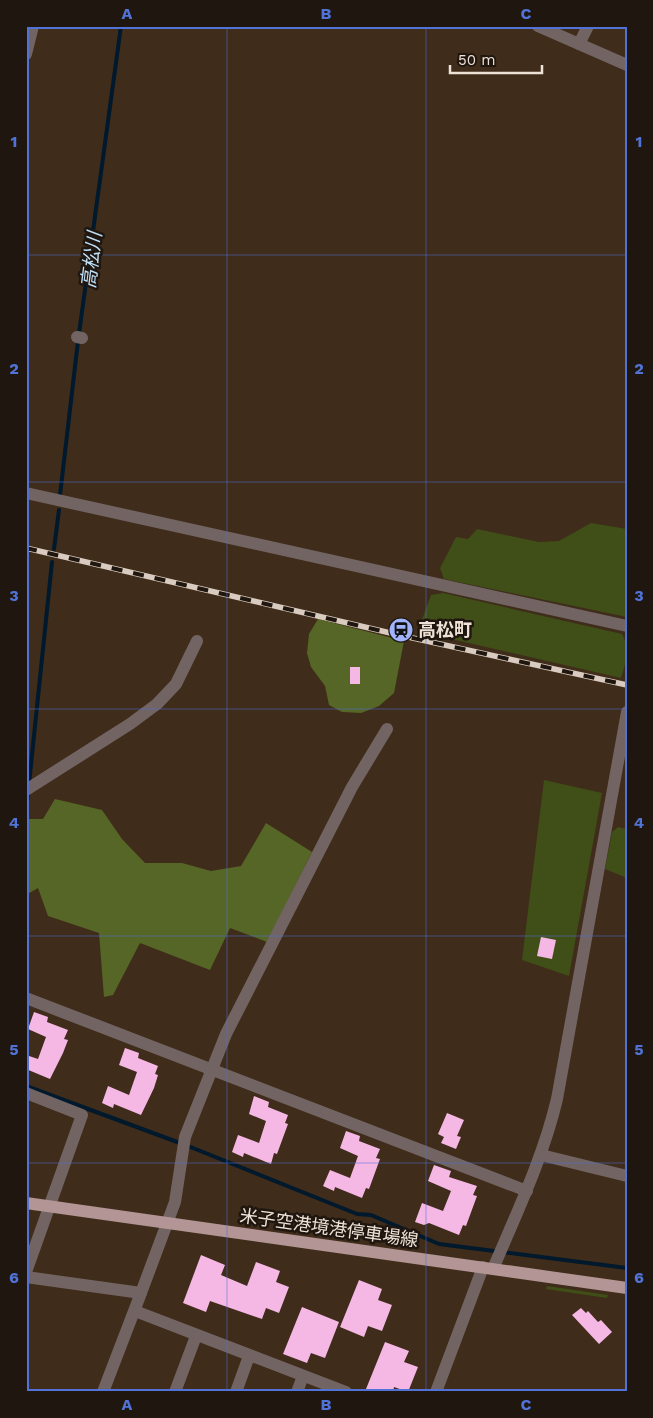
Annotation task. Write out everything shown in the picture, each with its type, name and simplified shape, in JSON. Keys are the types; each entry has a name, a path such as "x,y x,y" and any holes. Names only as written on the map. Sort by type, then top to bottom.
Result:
{"main road":[{"name":"米子空港境港停車場線","path":"26,1203 627,1288"}],"street":[{"path":"26,54 33,26"},
{"path":"538,26 627,65"},
{"path":"578,44 588,26"},
{"path":"26,492 627,626"},
{"path":"26,790 130,724 157,704 176,684 197,640"},
{"path":"436,1392 488,1268 527,1191 541,1155 557,1099 627,712"},
{"path":"104,1392 168,1223 174,1202 186,1137 226,1034 352,787 387,729"},
{"path":"26,998 527,1191"},
{"path":"26,1094 82,1115 26,1272"},
{"path":"541,1155 627,1176"},
{"path":"26,1277 141,1294"},
{"path":"134,1311 346,1392"},
{"path":"175,1392 196,1336"},
{"path":"236,1392 249,1356"},
{"path":"297,1392 303,1376"}],"green space":[{"path":"591,523 627,529 627,617 444,579 440,568 456,537 468,539 477,529 539,542 559,541"},
{"path":"443,593 622,634 627,650 621,678 425,633 420,625 431,595"},
{"path":"318,619 404,641 394,693 379,706 361,713 342,712 329,705 325,686 311,667 307,653 309,634"},
{"path":"544,780 602,793 569,976 522,960"},
{"path":"55,799 102,810 122,839 145,863 182,863 211,871 241,866 266,823 312,852 267,942 230,928 210,970 140,943 113,995 104,997 99,933 48,916 38,888 26,895 26,819 43,819"},
{"path":"618,827 627,829 627,878 605,869 612,832"},
{"path":"547,1286 608,1295 607,1298 546,1289"}],"building":[{"path":"350,667 360,667 360,684 350,684"},
{"path":"541,937 556,940 552,959 537,956"},
{"path":"34,1012 48,1017 47,1022 68,1030 64,1039 68,1040 50,1079 26,1069 26,1055 38,1059 46,1037 28,1029"},
{"path":"125,1048 139,1053 138,1058 158,1066 155,1074 158,1075 154,1088 141,1115 114,1104 113,1108 102,1103 108,1086 129,1095 137,1072 119,1065"},
{"path":"254,1096 269,1102 268,1107 288,1115 285,1123 288,1124 277,1154 274,1153 271,1164 244,1153 243,1157 232,1152 238,1135 259,1143 266,1121 249,1114"},
{"path":"447,1113 464,1120 457,1136 461,1137 456,1149 441,1143 444,1137 438,1134"},
{"path":"346,1131 360,1136 359,1141 380,1149 376,1158 380,1159 369,1189 366,1188 362,1198 335,1187 334,1191 323,1186 330,1170 350,1178 358,1156 340,1148"},
{"path":"434,1165 451,1171 449,1177 477,1186 473,1195 477,1196 466,1226 463,1225 459,1235 429,1223 424,1225 415,1222 422,1203 443,1211 451,1191 428,1181"},
{"path":"201,1255 225,1265 221,1275 247,1286 256,1262 280,1271 276,1282 289,1287 279,1313 266,1308 262,1319 210,1301 206,1312 183,1303"},
{"path":"359,1280 382,1289 378,1300 392,1305 382,1331 368,1326 364,1337 340,1327"},
{"path":"302,1307 339,1322 325,1358 311,1353 307,1363 283,1354"},
{"path":"581,1308 586,1313 588,1311 598,1322 601,1320 612,1332 599,1344 572,1315"},
{"path":"385,1342 409,1351 404,1362 418,1367 408,1392 394,1387 393,1392 373,1392 366,1389"}],"waterway":[{"name":"高松川","path":"60,495 78,341 121,26"},
{"path":"54,549 59,510"},
{"path":"29,784 52,562"},
{"path":"26,811 28,791"},
{"path":"26,1086 188,1146 357,1214 371,1215 439,1244 627,1268"}],"railway":[{"path":"26,548 399,635 627,685"}],"place":[{"name":"高松町","path":"401,630"}]}
